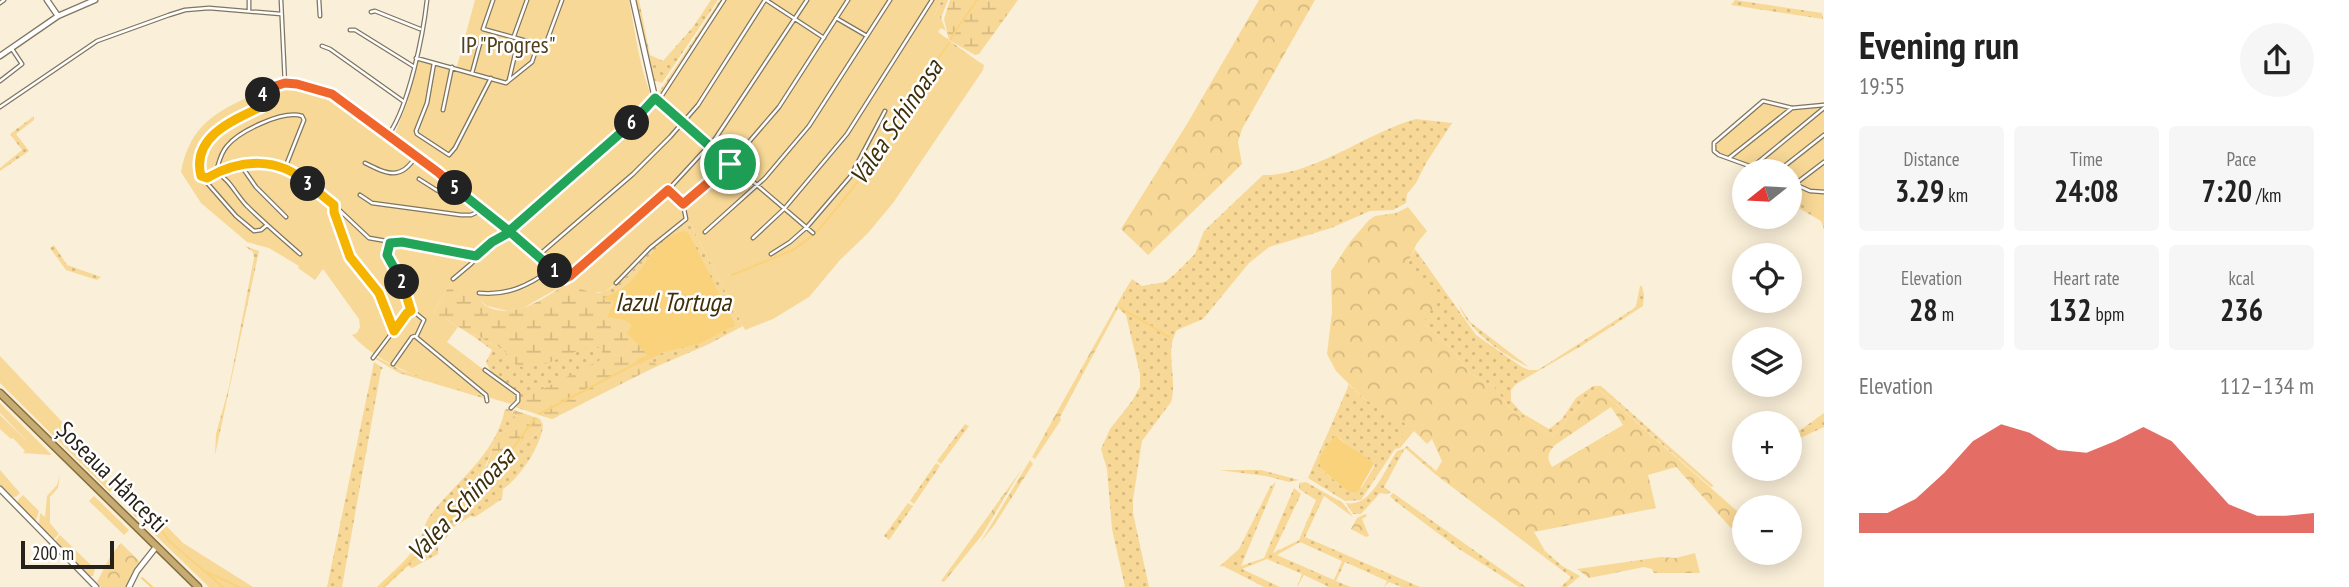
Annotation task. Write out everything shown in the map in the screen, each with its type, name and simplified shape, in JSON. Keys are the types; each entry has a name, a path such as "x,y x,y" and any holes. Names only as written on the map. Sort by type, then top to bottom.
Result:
{"highway":[{"name":"Șoseaua Hâncești","path":"0,393 198,587"}],"street":[{"path":"47,0 58,16"},
{"path":"0,55 58,16 95,0"},
{"path":"249,0 249,11"},
{"path":"281,0 285,83"},
{"path":"318,0 320,16"},
{"path":"388,135 398,120 404,101 416,58 427,0"},
{"path":"493,0 483,29 545,46 562,0"},
{"path":"514,37 527,0"},
{"path":"633,0 657,99 813,233"},
{"path":"453,279 492,242 509,231 607,146 657,99 724,0"},
{"path":"538,256 633,174 682,123 709,89 765,0 824,38"},
{"path":"267,225 254,231 236,216 203,178 200,171 201,157 208,140 225,124 263,105 262,90 285,83 310,86 332,94 416,156 484,209 564,279 668,190 709,145 734,113 807,0"},
{"path":"683,204 730,164 779,107 848,0"},
{"path":"705,232 757,186 809,126 890,0"},
{"path":"753,238 784,209 846,134 932,0"},
{"path":"0,107 85,47 185,10 209,8 281,13"},
{"path":"371,12 375,11 422,30"},
{"path":"836,18 867,36"},
{"path":"349,30 355,30 413,66"},
{"path":"472,73 481,40"},
{"path":"416,58 506,83 532,62 538,44"},
{"path":"322,46 404,101"},
{"path":"509,80 517,46"},
{"path":"0,81 22,64 11,47"},
{"path":"434,63 427,103 416,131 449,155 456,148 491,78"},
{"path":"443,110 452,67"},
{"path":"1732,160 1716,153 1714,143 1760,103 1769,101 1793,108 1824,107"},
{"path":"1761,159 1824,107"},
{"path":"1728,158 1793,108"},
{"path":"771,254 807,227 855,170 885,111"},
{"path":"216,172 222,154 233,140 279,117 292,114 302,117 304,121 285,167"},
{"path":"1794,159 1824,135"},
{"path":"365,163 383,172 401,172 408,169 416,156"},
{"path":"1802,179 1824,162"},
{"path":"203,178 240,164 285,167 334,205 366,237 476,256"},
{"path":"240,164 256,187 286,217"},
{"path":"216,172 231,184 243,202 300,254"},
{"path":"419,179 438,191 450,183"},
{"path":"1802,187 1824,192"},
{"path":"616,283 650,248 686,219 683,204 668,190"},
{"path":"360,195 372,203 461,215 471,215 484,209"},
{"path":"334,205 350,257 379,293 394,331"},
{"path":"390,243 387,255 405,288 408,306 424,320 393,365"},
{"path":"479,293 495,294 515,290 530,284 552,269"},
{"path":"373,358 411,311"},
{"path":"415,336 486,395 487,401"},
{"path":"485,370 517,393 518,401 512,408"},
{"path":"0,489 94,585"},
{"path":"129,587 137,571 156,547"}],"green space":[{"name":"IP \"Progres\"","path":"475,0 629,0 643,69 656,101 722,0 945,0 941,1 934,17 939,20 936,28 931,31 984,65 893,203 809,297 773,319 745,330 690,223 680,226 656,244 620,281 604,292 589,292 567,283 523,308 508,311 487,306 454,284 447,289 433,313 458,327 447,342 516,394 517,398 511,404 405,371 367,349 352,335 357,333 360,327 359,319 323,269 315,280 298,268 299,266 269,248 247,242 201,203 181,172 191,141 209,120 219,112 260,92 283,87 298,87 327,95 392,141 407,103 418,61 456,70"},
{"path":"635,0 639,0 650,55 663,61 693,27 711,0 718,0 662,83 653,80"},
{"path":"722,0 658,98 657,95"},
{"path":"948,0 941,18 946,31 941,28 938,32 980,63 930,31 936,28 934,17 941,1"},
{"path":"950,0 1018,0 979,54 975,55 949,40 944,19"},
{"path":"1259,0 1315,0 1242,129 1238,142 1242,164 1148,255 1121,229 1187,124"},
{"path":"1735,0 1822,13 1823,19 1731,5"},
{"path":"1763,100 1793,106 1824,102 1824,216 1805,200 1802,194 1802,159 1732,159 1732,161 1713,152 1713,143"},
{"path":"34,116 34,120 16,134 29,151 0,171 0,168 22,150 10,134"},
{"path":"1416,119 1452,123 1407,194 1406,203 1393,210 1370,211 1331,228 1269,247 1249,263 1203,319 1177,330 1171,356 1171,402 1142,441 1133,500 1133,513 1149,587 1125,587 1112,529 1107,469 1101,449 1110,429 1140,387 1140,374 1126,315 1118,308 1132,279 1142,286 1165,282 1195,254 1204,231 1263,175 1301,169"},
{"path":"1802,190 1824,194 1824,229 1821,221 1802,210"},
{"path":"1408,207 1427,231 1417,243 1408,263 1437,301 1425,324 1449,346 1470,373 1494,387 1512,411 1553,436 1596,387 1732,507 1732,528 1676,467 1648,475 1656,508 1534,532 1545,551 1543,556 1405,448 1407,446 1436,471 1442,461 1432,439 1427,444 1414,431 1400,448 1399,443 1409,426 1363,398 1336,371 1327,354 1332,312 1331,271 1350,242 1375,216 1396,213","holes":["1611,407 1623,425 1552,467 1549,455 1555,445"]},
{"path":"690,223 743,326 707,345 639,374 552,419 515,407 519,401 518,393 492,374 486,362 492,350 473,336 475,334 493,345 502,347 516,365 526,366 589,292 601,292 616,285 655,245 677,228"},
{"path":"54,245 67,265 101,277 97,280 66,270 50,248"},
{"path":"245,246 259,251 215,455 216,434 229,387 254,258 253,252"},
{"path":"1415,249 1476,335 1529,370 1538,370 1633,309 1642,286 1643,306 1516,384 1511,390 1511,401 1522,413 1549,429 1562,419 1576,398 1593,386 1601,386 1714,486 1711,487 1596,387 1553,436 1512,411 1494,387 1470,373 1449,346 1425,324 1408,263"},
{"path":"454,283 486,306 507,311 528,306 567,283 606,296 603,299 613,300 637,328 633,339 648,355 636,359 639,364 652,359 657,366 552,419 520,408 519,401 602,359 602,350 594,344 548,363 525,368 516,365 501,347 475,334 473,336 446,319 443,322 433,313 447,289"},
{"path":"1124,292 1123,299 1060,417 1061,420 1035,459 1032,457"},
{"path":"1459,305 1470,322 1529,367 1488,342 1470,324"},
{"path":"0,356 99,461 95,468 113,487 110,492 0,383"},
{"path":"374,358 401,370 486,399 399,373"},
{"path":"374,362 383,368 342,587 327,587"},
{"path":"1348,384 1363,398 1410,426 1399,443 1400,448 1395,449 1361,500 1345,501 1308,478","holes":["1336,435 1352,450 1375,465 1362,487 1348,492 1325,472 1320,461"]},
{"path":"0,403 51,455 23,453 25,451 13,438 0,429 0,415 29,443 0,413"},
{"path":"505,409 514,410 514,425 495,441 486,463 478,473 478,479 474,481 439,534 447,523 492,485 522,444 542,429 543,425 542,433 534,451 523,469 503,489 502,499 452,528 447,537 438,544 438,554 412,568 408,566 385,587 377,587 409,555 418,543 431,514 485,453"},
{"path":"514,410 540,419 542,429 522,444 492,485 486,488 478,479 479,472 487,465 497,437 515,422 515,417 512,416"},
{"path":"1824,413 1824,427 1802,437 1802,429"},
{"path":"965,424 969,426 941,464 937,461"},
{"path":"1405,448 1384,487 1391,492 1380,493 1361,514 1353,514 1346,503 1355,503 1370,493 1397,451"},
{"path":"1030,460 1033,464 980,543"},
{"path":"936,463 940,466 914,504 910,501"},
{"path":"1022,469 982,535 944,582 941,581"},
{"path":"0,470 20,493 16,497 9,496 0,485"},
{"path":"1219,470 1261,470 1299,480 1289,482"},
{"path":"60,475 58,488 50,497 50,523 59,534 53,540 39,524 40,513 45,517 47,496 57,485"},
{"path":"1276,482 1241,566 1264,558 1294,488 1301,494 1273,553 1299,540 1316,500 1299,489 1299,483 1306,482 1343,503 1353,517 1324,496 1305,537 1420,587 1402,587 1389,582 1384,587 1387,581 1345,562 1336,581 1351,587 1329,587 1304,575 1297,587 1302,574 1267,559 1242,569 1280,587 1264,587 1223,566 1219,567 1239,549 1270,487","holes":["1300,542 1342,561 1334,580 1277,555"]},
{"path":"1393,493 1526,587 1519,587 1459,549 1395,501 1390,496"},
{"path":"23,495 39,511 34,521 18,505 18,500"},
{"path":"94,496 129,530 124,535 89,501"},
{"path":"141,500 183,543 253,587 209,587 152,532 154,529 139,515 136,518 133,514 136,504"},
{"path":"908,503 913,506 889,540 884,536"},
{"path":"1365,514 1367,516 1362,519 1369,536 1366,537 1351,529 1357,518"},
{"path":"60,535 95,569 93,576 89,576 54,542"},
{"path":"121,543 139,561 139,565 127,587 101,587 97,582 111,555"},
{"path":"1545,551 1562,566 1580,576 1567,587 1561,587 1571,577 1543,556"},
{"path":"1695,553 1700,573 1654,573 1652,569 1644,567 1589,578 1577,569 1661,557 1676,558"}],"water":[{"name":"Iazul Tortuga","path":"684,231 689,234 735,325 699,344 667,351 639,364 636,360 648,355 627,333 632,326 625,320 607,317 614,302 603,299 631,281 653,252 667,239"},
{"path":"1336,435 1374,464 1358,492 1348,492 1324,472 1319,461"},
{"path":"474,481 480,484 483,492 435,537 432,528"}],"waterway":[{"name":"Valea Schinoasa","path":"951,39 977,0"},
{"name":"Valea Schinoasa","path":"816,232 880,152 911,102 928,66 935,63 949,43"},
{"name":"Valea Schinoasa","path":"732,275 793,250 812,236"},
{"path":"1121,308 1169,337"},
{"name":"Valea Schinoasa","path":"539,414 637,363"},
{"name":"Valea Schinoasa","path":"477,484 502,462 536,418"},
{"path":"141,508 169,541 223,587"},
{"name":"Valea Schinoasa","path":"383,587 434,536"},
{"path":"207,572 239,587"},
{"path":"142,578 152,587"}],"route":[{"path":"285,83 310,86 332,94 439,173 509,231 607,146 655,98 730,164 683,204 668,190 564,279 510,232 492,242 476,256 402,242 390,243 387,255 405,288 411,311 394,331 379,293 350,257 334,205 285,167 243,163 205,178 200,171 201,157 208,140 225,124 261,107 264,101 262,90 285,83"}]}
